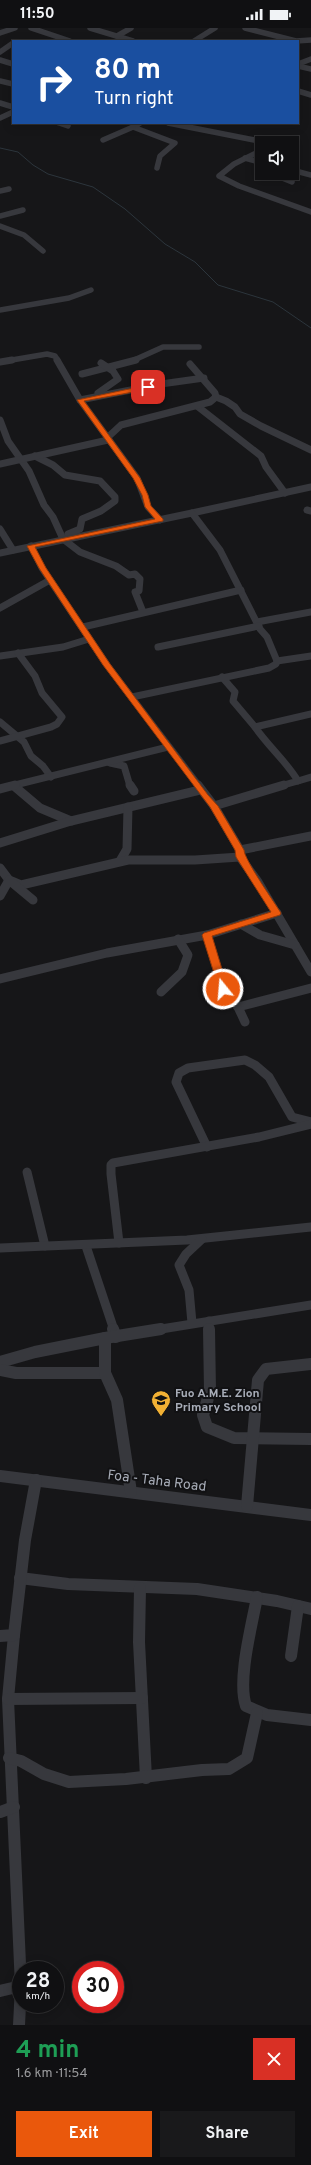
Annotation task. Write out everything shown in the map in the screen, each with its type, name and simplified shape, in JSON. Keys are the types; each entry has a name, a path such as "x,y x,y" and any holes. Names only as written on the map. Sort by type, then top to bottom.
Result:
{"street":[{"path":"0,33 15,28"},
{"path":"31,28 38,29 67,40"},
{"path":"90,28 131,40"},
{"path":"117,36 131,28"},
{"path":"196,40 215,28"},
{"path":"245,28 292,40"},
{"path":"0,52 8,40"},
{"path":"299,41 311,40"},
{"path":"299,42 311,47"},
{"path":"299,65 311,59"},
{"path":"0,60 12,64"},
{"path":"299,65 311,69"},
{"path":"0,80 12,84"},
{"path":"299,91 311,95"},
{"path":"0,103 12,107"},
{"path":"0,118 12,112"},
{"path":"62,124 68,126"},
{"path":"103,140 138,124"},
{"path":"173,124 255,140"},
{"path":"133,127 175,143 160,156 157,168"},
{"path":"255,153 220,174 221,178 311,212"},
{"path":"245,158 255,161"},
{"path":"299,172 311,175"},
{"path":"287,180 292,182"},
{"path":"0,191 8,189"},
{"path":"0,208 12,212"},
{"path":"0,216 23,210"},
{"path":"0,226 29,236 43,251"},
{"path":"0,310 69,298 79,293 91,290"},
{"path":"82,374 140,359 163,347 199,347"},
{"path":"0,362 52,354 80,400 107,439 137,478 145,495 148,507 160,520"},
{"path":"92,397 112,385 118,379 109,368 101,363"},
{"path":"190,364 204,378 216,397 226,401 235,407 240,414 261,426 311,450"},
{"path":"80,400 204,378"},
{"path":"0,464 20,458 35,456 107,439 122,425 141,421 178,409 197,406 210,402 216,397"},
{"path":"197,406 261,456 266,467 285,493"},
{"path":"0,420 11,447 29,471 44,505 54,517 57,528 63,538 80,552 116,566 129,575 135,574 140,579 139,591 135,593 143,612"},
{"path":"0,439 8,437"},
{"path":"35,456 65,475 79,476 100,481 115,497 115,501 107,508 82,520 80,529 63,538"},
{"path":"0,553 63,538 160,520 311,487"},
{"path":"192,513 220,550 229,571 241,590 258,624 267,637 277,661"},
{"path":"0,529 13,550"},
{"path":"31,546 50,580 90,639 168,748 214,806 240,854 311,972"},
{"path":"0,608 50,580"},
{"path":"83,627 241,590"},
{"path":"158,647 311,612"},
{"path":"0,656 77,644 90,639"},
{"path":"0,741 18,737 57,724 62,717 42,693 35,676 18,653"},
{"path":"132,697 269,668 277,661 311,656"},
{"path":"222,677 235,692 233,701 298,781"},
{"path":"255,727 311,714"},
{"path":"0,722 24,742 31,756 43,766 51,777"},
{"path":"0,789 168,748"},
{"path":"108,763 124,766 128,774 128,783 134,791"},
{"path":"214,806 311,777"},
{"path":"14,786 27,800 43,812 71,821"},
{"path":"0,843 71,821 200,790"},
{"path":"120,861 127,849 128,807"},
{"path":"8,880 21,884 120,861 136,859 195,860 240,854 311,836"},
{"path":"0,868 8,880 33,900"},
{"path":"0,896 8,880"},
{"path":"0,979 107,953 178,939 207,935 276,913"},
{"path":"241,924 260,935 295,945"},
{"path":"207,935 223,989 238,1007 245,1022"},
{"path":"161,992 182,972 188,954 178,939"},
{"path":"238,1007 311,988"},
{"path":"207,1147 176,1082 176,1076 180,1071 188,1068 245,1060 254,1064 265,1070 273,1081 292,1118 311,1123"},
{"path":"120,1243 115,1216 111,1165 125,1160 207,1147 311,1123"},
{"path":"27,1172 45,1246"},
{"path":"0,1248 86,1246 202,1239 311,1227"},
{"path":"192,1323 189,1290 179,1265 186,1254 202,1239"},
{"path":"86,1246 111,1337 105,1373 117,1400 131,1492"},
{"path":"0,1362 36,1352 111,1337 311,1305"},
{"path":"209,1321 210,1391 203,1415 207,1426 213,1430 234,1438 253,1437 311,1439"},
{"path":"247,1506 258,1380 266,1369 311,1364"},
{"path":"0,1370 16,1373 105,1373"},
{"name":"Foa - Taha Road","path":"0,1476 311,1515"},
{"path":"19,1961 16,1905 14,1807 4,1728 20,1578 36,1480"},
{"path":"20,1578 68,1584 140,1588 197,1589 257,1598 311,1609"},
{"path":"140,1588 139,1642 146,1778"},
{"path":"257,1598 243,1691 244,1702 246,1706 257,1713 311,1720"},
{"path":"291,1656 298,1606"},
{"path":"0,1636 14,1635"},
{"path":"8,1698 142,1698"},
{"path":"9,1758 20,1761 44,1774 69,1782 146,1778 202,1770 229,1768 240,1764 247,1758 257,1713"},
{"path":"0,1812 14,1807"},
{"path":"0,1991 12,1988"},
{"path":"19,2025 20,2013"}],"waterway":[{"path":"0,148 18,152 33,165 48,174 93,187 125,209 165,244 195,262 218,285 273,302 311,328"}],"place":[{"name":"Fuo A.M.E. Zion Primary School","path":"161,1417"}],"route":[{"path":"148,387 104,394 80,400 137,478 145,495 148,507 160,520 31,546 42,568 83,627 107,665 205,797 214,806 240,850 240,857 258,882 276,913 207,935 223,989"}]}
